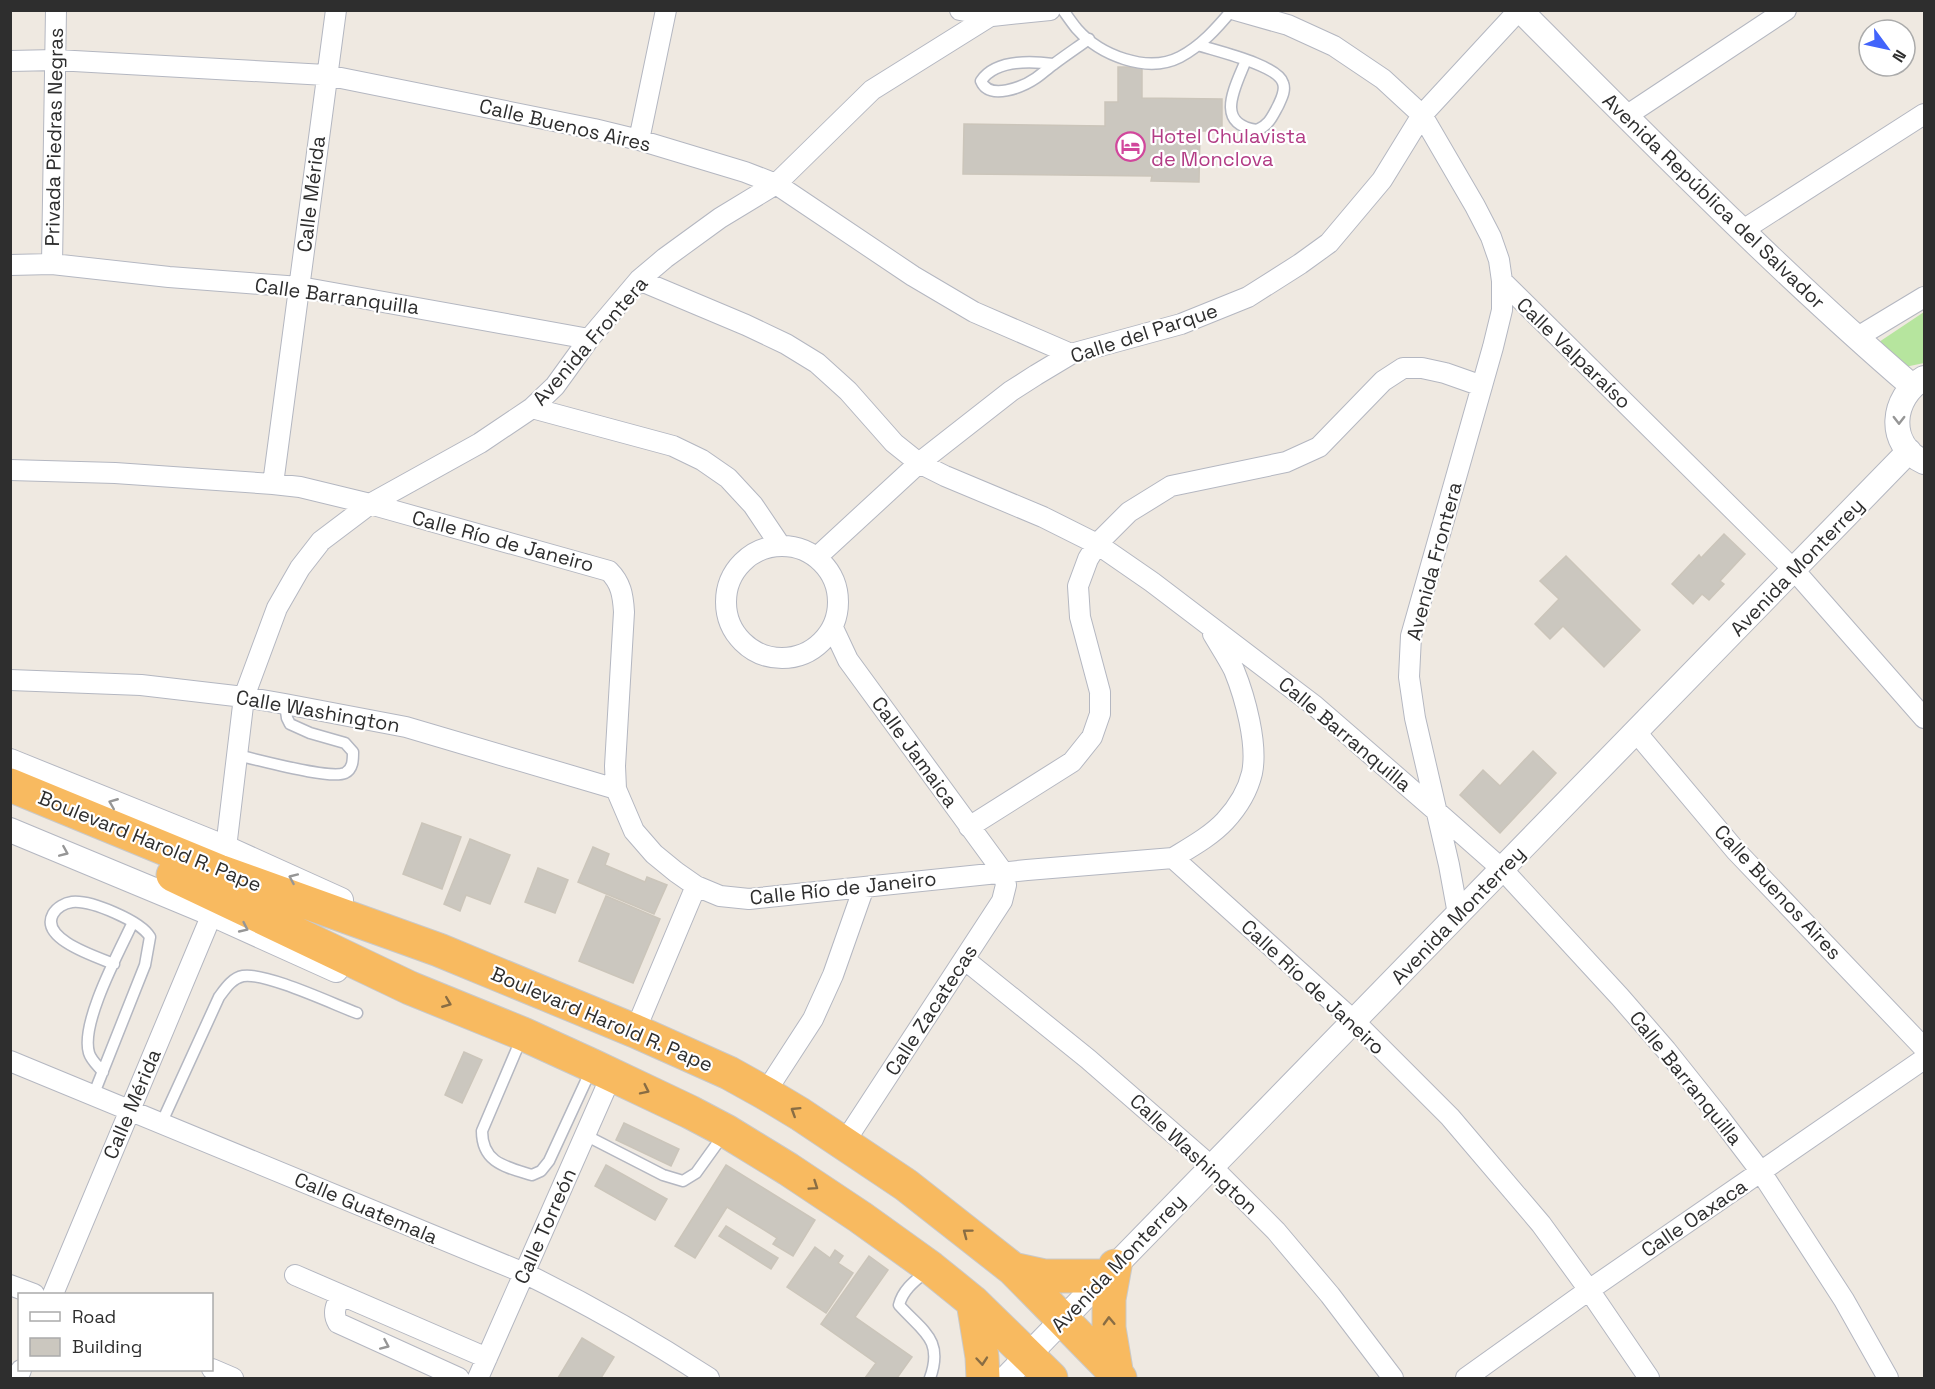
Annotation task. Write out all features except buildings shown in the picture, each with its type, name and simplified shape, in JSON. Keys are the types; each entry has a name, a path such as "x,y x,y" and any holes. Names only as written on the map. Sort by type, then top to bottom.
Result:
{"highway":[{"name":"Boulevard Harold R. Pape","path":"10,785 131,847 209,891 410,988 523,1034 726,1131 860,1217 931,1268 973,1302 1051,1378"},
{"name":"Boulevard Harold R. Pape","path":"10,807 131,847 219,871 439,950 635,1031 729,1073 765,1093 906,1185 1013,1269 1119,1377"},
{"path":"1013,1269 1045,1276 1110,1271 1109,1328 1119,1377"},
{"path":"973,1302 982,1357 982,1378"}],"street":[{"name":"Privada Piedras Negras","path":"52,264 56,10"},
{"name":"Calle Mérida","path":"273,484 336,10"},
{"path":"639,140 666,10"},
{"path":"960,10 996,13 1050,10"},
{"name":"Calle Valparaíso","path":"1234,10 1287,25 1334,46 1383,79 1422,115 1491,237 1499,260 1502,281 1794,570 1924,718"},
{"name":"Calle del Parque","path":"817,557 919,463 1011,392 1071,354 1180,324 1248,297 1329,243 1382,180 1422,115 1520,10"},
{"name":"Avenida República del Salvador","path":"1520,10 1626,116 1856,338 1918,382"},
{"path":"1626,116 1786,10"},
{"name":"Avenida Frontera","path":"226,848 244,697 277,608 300,568 321,541 370,504 480,443 532,408 555,386 639,280 664,258 720,218 776,184 872,90 996,13"},
{"name":"Calle Buenos Aires","path":"10,61 56,60 326,75 639,140 745,172 776,184 913,276 974,312 1071,354"},
{"path":"1743,230 1924,114"},
{"name":"Calle Barranquilla","path":"10,265 52,264 169,277 300,287 590,339"},
{"name":"Calle Barranquilla","path":"639,280 746,325 786,344 817,363 848,391 894,443 919,463 1043,517 1097,544 1152,582 1314,706 1435,810 1502,869 1658,1041 1761,1172 1844,1300 1888,1378"},
{"name":"Avenida Frontera","path":"1458,914 1409,676 1412,636 1502,310 1502,281"},
{"path":"1856,338 1924,297"},
{"path":"969,826 1072,762 1092,737 1100,714 1100,692 1080,617 1078,586 1088,559 1097,544 1129,512 1171,486 1287,462 1319,447 1383,381 1404,369 1422,368 1445,373 1482,386"},
{"path":"1917,457 1901,440 1898,411 1903,398 1918,382"},
{"path":"532,408 673,446 702,460 728,478 753,505 780,545"},
{"name":"Avenida Monterrey","path":"1006,1378 1794,570 1917,457"},
{"name":"Calle Río de Janeiro","path":"10,470 115,473 273,484 320,491 609,571 617,580 623,593 624,612 615,766 616,789 634,831 654,854 696,886 720,896 748,899 1003,872 1173,858 1354,1021 1450,1117 1541,1224 1649,1378"},
{"path":"780,545 806,550 817,557 830,572 838,590 838,609 832,628 822,643 807,653 789,659 771,658 754,652 740,640 730,625 725,607 727,589 734,572 746,558 762,549 780,545"},
{"path":"1173,858 1195,845 1225,822 1241,801 1252,773 1253,744 1245,704 1233,669 1207,624"},
{"name":"Calle Jamaica","path":"832,628 848,660 1003,872"},
{"name":"Calle Washington","path":"10,680 141,685 285,704 406,727 616,789"},
{"name":"Calle Buenos Aires","path":"1636,732 1736,851 1924,1048"},
{"path":"10,761 226,848 404,930 439,950"},
{"path":"10,830 212,914 351,977 372,985 410,988"},
{"name":"Calle Zacatecas","path":"844,1143 1002,901 1006,885 1003,872"},
{"path":"635,1031 696,886"},
{"path":"765,1093 813,1019 832,975 864,887"},
{"name":"Calle Mérida","path":"53,1293 212,914"},
{"name":"Calle Washington","path":"964,958 1089,1059 1212,1167 1276,1231 1330,1295 1393,1378"},
{"name":"Calle Oaxaca","path":"1466,1378 1589,1290 1924,1059"},
{"name":"Calle Guatemala","path":"10,1061 524,1274 580,1300 709,1378"},
{"name":"Calle Torreón","path":"478,1378 585,1135 602,1070"},
{"path":"295,1275 487,1358"},
{"path":"10,1284 32,1293"},
{"path":"341,1295 335,1308 338,1323 459,1378"},
{"path":"213,1369 233,1378"}],"lane":[{"name":"Calle Valparaíso","path":"1063,10 1078,31 1100,48 1132,61 1160,63 1178,58 1198,45 1234,10"},
{"path":"1053,64 1035,62 1009,65 986,74 981,81 983,87 989,90 1016,88 1038,77 1089,39"},
{"path":"1198,45 1246,60 1270,70 1280,78 1284,85 1284,94 1270,120 1257,130 1240,124 1233,117 1229,108 1232,94 1246,60"},
{"path":"236,755 323,773 343,774 350,769 353,752 345,743 310,733 290,724 286,718 285,704"},
{"path":"93,1096 145,965 150,937 147,931 133,922 92,905 70,902 58,907 52,916 51,925 55,934 81,950 114,964"},
{"path":"103,1071 89,1053 88,1039 91,1021 133,922"},
{"path":"161,1125 219,997 229,983 241,976 271,979 357,1013"},
{"path":"523,1034 482,1131 482,1144 487,1154 507,1167 532,1175 541,1171 602,1070"},
{"path":"585,1135 663,1175 683,1181 696,1173 726,1131"},
{"path":"930,1378 934,1368 934,1346 898,1305 907,1289 931,1268"}],"green space":[{"path":"1924,312 1924,363 1905,367 1879,342"}],"place":[{"name":"Hotel Chulavista de Monclova","path":"1130,147"}]}
